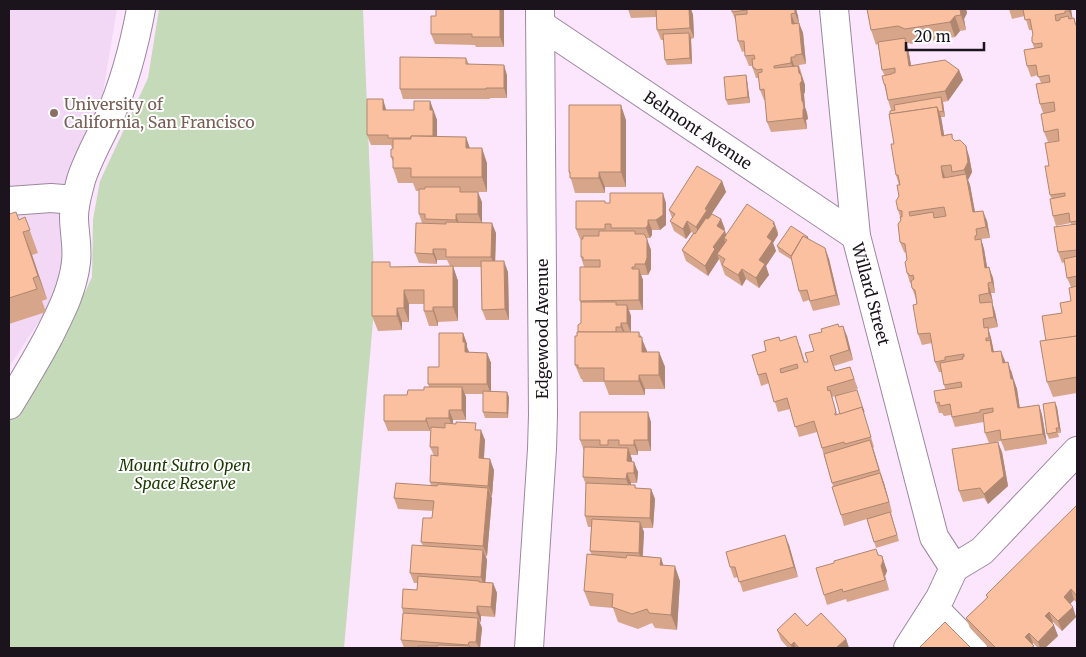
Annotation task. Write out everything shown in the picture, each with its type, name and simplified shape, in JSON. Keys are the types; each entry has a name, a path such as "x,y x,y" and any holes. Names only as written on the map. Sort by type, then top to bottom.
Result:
{"street":[{"path":"10,400 41,350 68,295 76,260 75,200 82,177 122,88 130,62 141,9"},
{"name":"Willard Street","path":"834,9 856,236 934,536 954,568"},
{"name":"Belmont Avenue","path":"540,17 856,236"},
{"name":"Edgewood Avenue","path":"529,648 543,415 540,17"},
{"path":"9,201 51,198 75,200"},
{"path":"908,648 940,598 954,568 982,551 1077,451"},
{"path":"934,608 973,648"}],"shaded area":[{"name":"University of California, San Francisco","path":"9,9 117,9 82,217 44,314 9,367"}],"green space":[{"name":"Mount Sutro Open Space Reserve","path":"159,9 363,9 375,299 344,648 9,648 9,420 41,375 76,312 92,277 93,219 100,181 148,78"}],"building":[{"path":"436,9 500,9 500,37 472,37 472,34 431,34 431,16 436,16"},
{"path":"656,9 689,9 690,28 657,30"},
{"path":"732,9 795,9 795,13 791,14 792,24 799,23 802,54 791,57 791,63 774,66 774,68 798,66 802,81 800,83 804,108 803,118 767,122 764,89 760,90 758,73 762,72 762,69 756,70 753,68 752,59 755,59 754,55 745,56 744,41 738,41 735,15 747,14 747,10 732,12"},
{"path":"867,9 960,9 961,15 955,16 950,22 905,29 898,26 871,30"},
{"path":"1023,9 1069,9 1065,13 1055,15 1056,21 1068,16 1069,19 1074,18 1077,27 1077,221 1070,222 1069,213 1053,216 1050,199 1065,196 1065,193 1050,195 1045,166 1049,166 1045,143 1059,141 1058,129 1044,132 1041,114 1055,111 1054,102 1040,104 1036,84 1050,82 1049,75 1038,77 1036,65 1027,66 1024,50 1042,47 1042,43 1035,44 1032,42 1033,35 1030,19 1025,20"},
{"path":"689,33 690,58 665,60 663,34"},
{"path":"905,38 909,66 945,60 959,70 945,91 888,100 882,76 895,73 895,68 882,70 878,42"},
{"path":"400,57 466,58 466,64 504,65 504,88 400,89"},
{"path":"746,75 748,97 726,100 724,77"},
{"path":"941,97 943,111 939,112 937,107 890,114 890,111 895,110 894,105"},
{"path":"367,99 383,99 383,110 414,110 414,101 430,101 430,110 433,110 433,136 388,138 388,135 367,135"},
{"path":"569,105 621,105 621,172 599,172 599,178 570,178"},
{"path":"937,107 942,136 952,134 952,138 955,141 960,140 966,146 968,162 964,170 952,172 951,165 941,166 943,178 966,174 973,212 983,211 986,227 976,229 977,235 975,240 981,239 985,268 989,267 992,282 988,283 989,293 979,295 980,303 992,302 994,317 983,319 984,328 988,327 989,338 986,338 986,341 990,340 992,352 1001,351 1003,363 1008,362 1018,408 1039,405 1043,434 1001,440 1000,430 985,433 983,414 993,412 993,408 952,417 950,404 940,406 939,402 936,403 934,391 962,387 961,382 944,385 940,363 963,359 964,354 945,357 945,360 935,362 930,333 918,334 913,305 917,304 915,290 912,288 911,281 914,279 913,275 910,276 907,273 905,244 900,242 898,224 901,220 900,217 902,217 902,211 898,210 896,201 899,196 897,185 900,185 898,175 896,175 891,144 894,144 889,114","holes":["944,207 946,216 934,218 933,212 910,216 909,212"]},
{"path":"411,136 466,137 466,148 482,148 482,177 411,177 411,168 393,168 391,149 393,149 393,139 411,139"},
{"path":"697,166 722,181 696,227 687,221 683,229 670,221 675,214 669,210"},
{"path":"425,187 460,187 460,192 478,192 478,214 456,214 456,220 425,219 425,214 419,214 419,189 425,189"},
{"path":"610,193 663,193 663,215 656,220 648,220 646,228 611,228 611,224 605,224 605,229 576,229 576,201 605,201 605,203 610,203"},
{"path":"747,204 774,222 773,224 775,225 767,237 772,241 759,260 765,264 756,278 742,269 738,275 722,265 725,259 717,254 727,240 724,238"},
{"path":"16,212 19,220 25,217 30,230 23,232 38,276 33,278 37,289 9,298 9,214"},
{"path":"712,214 721,219 717,226 725,231 713,247 715,249 705,266 682,250 706,218 708,219"},
{"path":"446,222 492,223 491,257 446,257 446,249 433,249 433,254 415,253 416,223 446,224"},
{"path":"1077,224 1077,250 1058,252 1054,227"},
{"path":"791,226 808,237 803,236 791,256 777,246"},
{"path":"599,231 635,231 635,234 644,234 647,239 647,258 645,264 635,264 635,267 632,267 632,269 639,269 639,300 580,301 580,267 600,267 600,260 583,260 583,257 581,257 581,239 583,239 583,236 599,236"},
{"path":"803,236 825,248 836,295 810,301 807,290 799,291 791,257"},
{"path":"1077,256 1077,276 1067,278 1064,259"},
{"path":"481,261 504,261 505,309 482,310"},
{"path":"372,262 390,262 390,267 453,266 453,307 433,307 433,311 424,311 424,290 404,290 404,308 397,308 397,316 372,316"},
{"path":"1077,286 1077,336 1046,341 1042,316 1062,313 1060,303 1071,301 1069,288"},
{"path":"581,302 616,302 616,305 627,305 627,323 621,323 621,327 616,327 616,332 578,332 578,325 581,323"},
{"path":"838,324 839,327 843,326 849,350 830,356 835,371 850,367 854,379 827,387 828,391 830,390 836,412 835,415 862,407 871,437 822,448 814,421 795,427 787,398 774,402 766,373 758,375 752,355 766,351 764,341 779,337 780,341 796,336 804,362 808,362 805,353 814,351 809,335 822,332 821,329","holes":["797,364 798,368 781,373 780,369"]},
{"path":"577,332 639,332 639,337 642,337 642,352 659,352 659,375 639,375 639,381 604,381 604,368 578,368 578,365 575,365 575,336 577,336"},
{"path":"439,333 463,333 465,352 487,353 487,384 428,384 428,367 439,367"},
{"path":"1077,336 1077,377 1047,382 1040,341"},
{"path":"424,387 462,387 462,410 449,410 449,418 426,418 426,421 384,421 384,395 407,395 408,390 424,390"},
{"path":"857,390 864,412 862,407 840,414 835,396"},
{"path":"483,391 507,392 507,413 483,412"},
{"path":"1055,402 1059,428 1056,428 1057,432 1047,434 1043,404"},
{"path":"580,412 648,412 648,440 634,440 634,445 619,445 619,440 608,440 608,445 600,445 600,440 580,440"},
{"path":"456,422 476,423 475,430 481,430 479,458 490,459 488,486 430,482 431,455 438,456 438,447 430,447 431,427 445,428 445,423 456,424"},
{"path":"870,440 879,470 832,483 824,454"},
{"path":"998,442 1004,476 984,494 980,488 959,491 952,449"},
{"path":"584,447 628,448 627,461 634,462 634,473 627,473 626,479 583,477"},
{"path":"880,473 889,502 841,515 832,487"},
{"path":"396,483 488,488 483,546 421,542 423,518 432,518 434,501 394,498"},
{"path":"586,483 635,485 635,488 651,489 650,518 585,516"},
{"path":"1077,505 1077,596 1071,589 1064,597 1073,607 1058,621 1049,612 1045,616 1054,625 1038,642 1029,633 1025,637 1034,646 1031,648 996,648 966,618 988,597 986,595"},
{"path":"890,512 897,535 874,542 867,519"},
{"path":"592,519 640,522 639,553 590,551"},
{"path":"785,535 794,567 739,582 735,567 730,567 726,552"},
{"path":"412,545 483,550 481,577 410,573"},
{"path":"876,549 878,555 882,556 881,566 885,580 843,592 842,589 824,595 816,568"},
{"path":"587,554 626,558 627,555 661,558 660,565 675,566 671,615 649,613 647,609 632,614 612,607 613,594 584,591"},
{"path":"418,576 493,583 491,607 477,606 477,613 402,608 403,589 417,590"},
{"path":"403,613 478,618 476,642 469,642 468,645 401,640"},
{"path":"795,613 807,626 821,613 846,639 836,648 799,648 794,642 791,645 777,630"},
{"path":"945,622 971,648 919,648"},
{"path":"418,646 470,646 470,648 418,648"}],"place":[{"name":"University of California, San Francisco","path":"54,113"}]}
